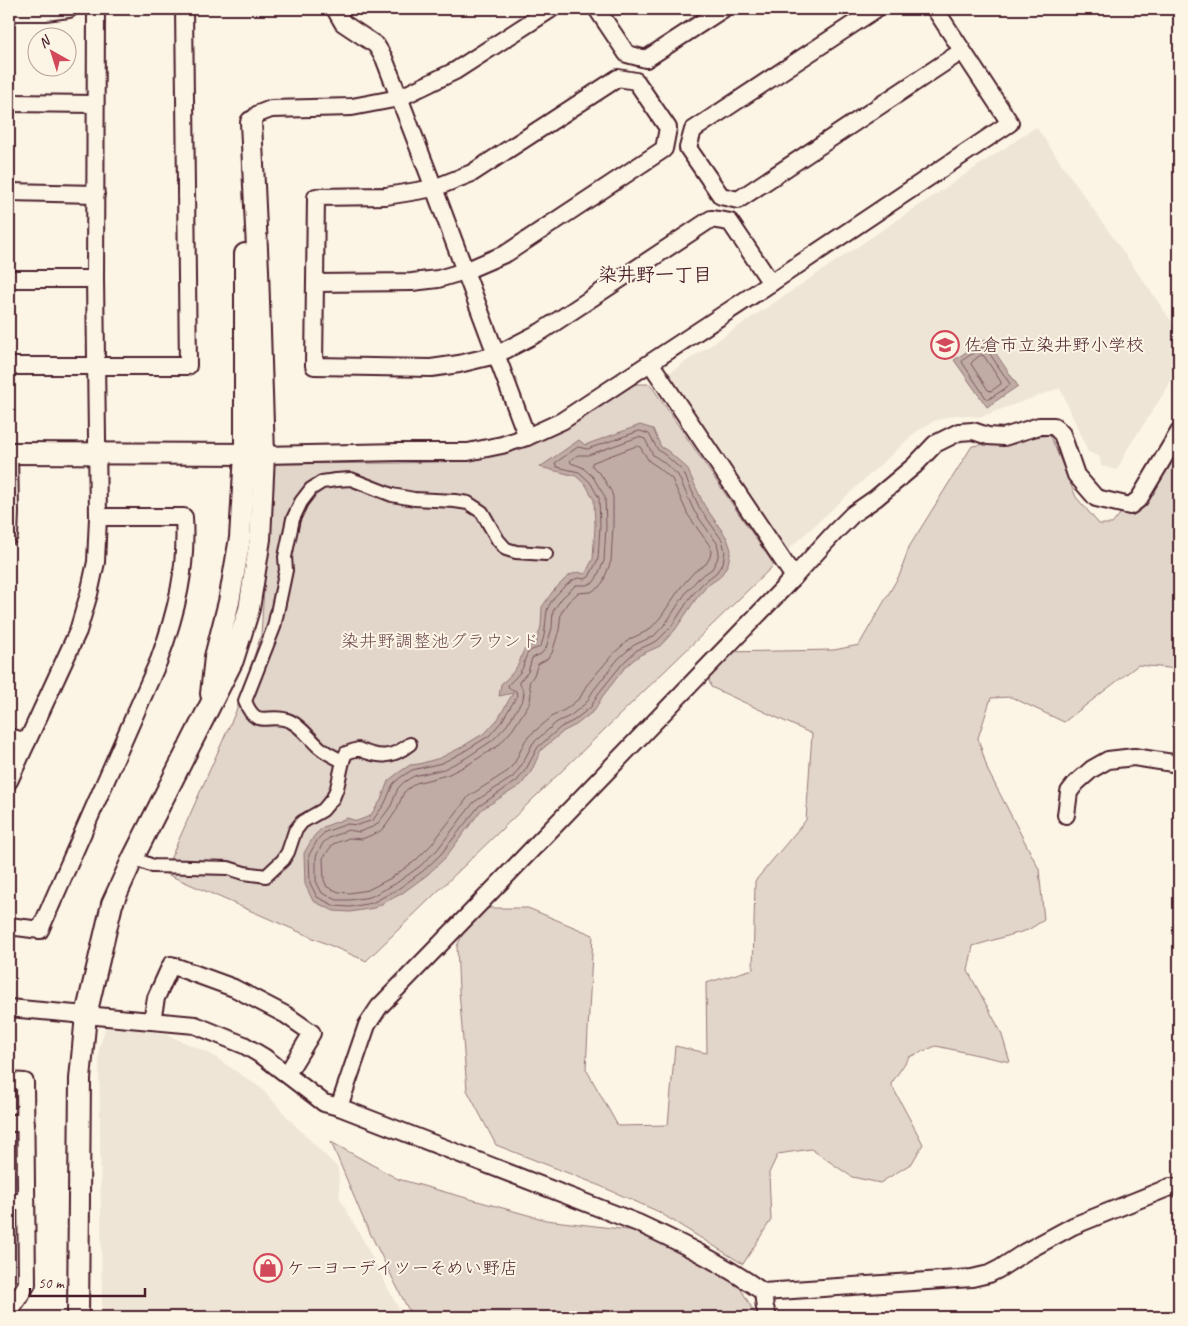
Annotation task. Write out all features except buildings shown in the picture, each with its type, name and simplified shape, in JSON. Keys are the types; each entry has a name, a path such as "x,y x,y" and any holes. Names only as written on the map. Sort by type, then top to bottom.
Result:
{"street":[{"path":"9,12 46,12 69,9"},
{"path":"9,781 78,631 96,562 98,454 95,279 96,9"},
{"path":"9,366 188,366 184,9"},
{"path":"335,9 343,22 376,45 384,58 527,437"},
{"path":"78,1317 80,1079 86,1015 112,904 133,858 210,706 215,657 229,602 255,454 244,266 251,122 258,114 271,109 352,107 400,98 455,71 551,9"},
{"path":"597,9 626,54 646,59 723,9"},
{"path":"876,9 693,130 688,148 721,196 738,200 962,51"},
{"path":"9,536 9,454 468,452 502,445 527,437 562,421 1010,123 934,9"},
{"path":"316,283 412,282 438,279 465,271 507,253 664,149 668,128 636,81 618,78 472,174 434,188 386,196 316,197 314,366 431,368 459,364 496,355 542,332 711,219 730,222 771,283"},
{"path":"9,103 95,104"},
{"path":"9,192 96,194"},
{"path":"9,279 95,279"},
{"path":"650,364 794,577"},
{"path":"339,1107 367,1025 379,1007 794,577 835,532 853,514 876,498 914,466 935,444 959,432 973,431 988,436 1004,437 1039,426 1054,426 1062,434 1076,475 1096,498 1130,506 1139,499 1179,432"},
{"path":"342,761 319,748 301,727 288,720 279,718 259,719 249,712 245,701 274,627 286,570 285,557 293,519 301,502 311,489 322,482 351,479 392,496 468,503 482,512 498,540 506,548 516,552 546,554"},
{"path":"9,926 40,930 159,660 169,634 177,603 183,571 184,517 98,517"},
{"path":"9,737 27,742"},
{"path":"133,858 153,866 228,868 244,873 266,876 283,860 302,822 323,810 333,798 337,788 342,761 346,753 358,749 386,756 400,752 410,744"},
{"path":"1066,816 1069,792 1092,769 1108,760 1134,757 1179,764"},
{"path":"152,1021 156,998 171,965 234,988 286,1015 312,1033 287,1074"},
{"path":"9,1008 195,1025 244,1045 264,1057 324,1102 638,1223 681,1243 747,1280 763,1292 972,1278 989,1274 1072,1226 1170,1187 1179,1188"},
{"path":"9,1081 25,1082 27,1284 9,1313"},
{"path":"9,1123 26,1123"},
{"path":"9,1202 26,1202"},
{"path":"763,1292 768,1317"}],"shaded area":[{"name":"佐倉市立染井野小学校","path":"1036,127 1179,332 1179,358 1168,387 1128,448 1117,470 1101,466 1100,457 1088,452 1060,388 980,417 956,415 934,421 916,432 787,551 666,375"},
{"path":"107,1022 165,1034 209,1053 261,1088 338,1168 340,1199 403,1317 102,1317 99,1049"}],"green space":[{"name":"染井野調整池グラウンド","path":"634,384 650,384 774,565 366,961 164,873 236,711 261,635 272,464 467,461 536,442"},
{"path":"1050,435 1076,497 1099,524 1112,524 1171,450 1179,453 1179,669 1138,665 1064,722 1011,697 991,698 978,738 988,771 1039,869 1044,920 1028,930 973,946 968,971 1001,1032 1010,1062 936,1046 909,1057 891,1084 923,1144 912,1163 880,1183 852,1177 811,1149 778,1154 769,1173 771,1220 743,1264 657,1211 591,1182 496,1145 467,1090 457,946 471,916 490,908 528,908 593,935 586,1069 618,1126 668,1125 675,1046 707,1053 706,983 753,969 755,881 806,820 812,734 711,687 708,676 723,652 834,650 859,645 900,574 909,547 972,446"},
{"path":"331,1142 398,1179 546,1220 645,1232 723,1258 757,1317 651,1317 597,1310 575,1317 412,1317 365,1223"}],"water":[{"path":"986,339 1018,386 987,407 954,360"},
{"path":"640,425 653,429 661,447 687,468 704,505 727,538 731,550 728,564 720,577 707,586 675,630 660,646 640,655 626,666 602,697 595,710 576,725 564,731 541,750 531,772 521,785 482,809 445,858 427,875 401,894 374,908 350,912 334,911 313,901 305,884 304,853 314,836 323,827 347,818 357,821 370,816 381,800 388,781 398,773 410,765 440,758 486,732 498,719 513,693 499,696 501,684 516,668 524,650 536,644 541,626 542,607 553,591 570,575 578,572 585,574 593,559 594,500 586,485 576,476 540,467 579,440 585,445"}],"place":[{"name":"佐倉市立染井野小学校","path":"945,345"},
{"name":"ケーヨーデイツーそめい野店","path":"268,1268"}],"district":[{"name":"染井野一丁目","path":"655,274"}]}
